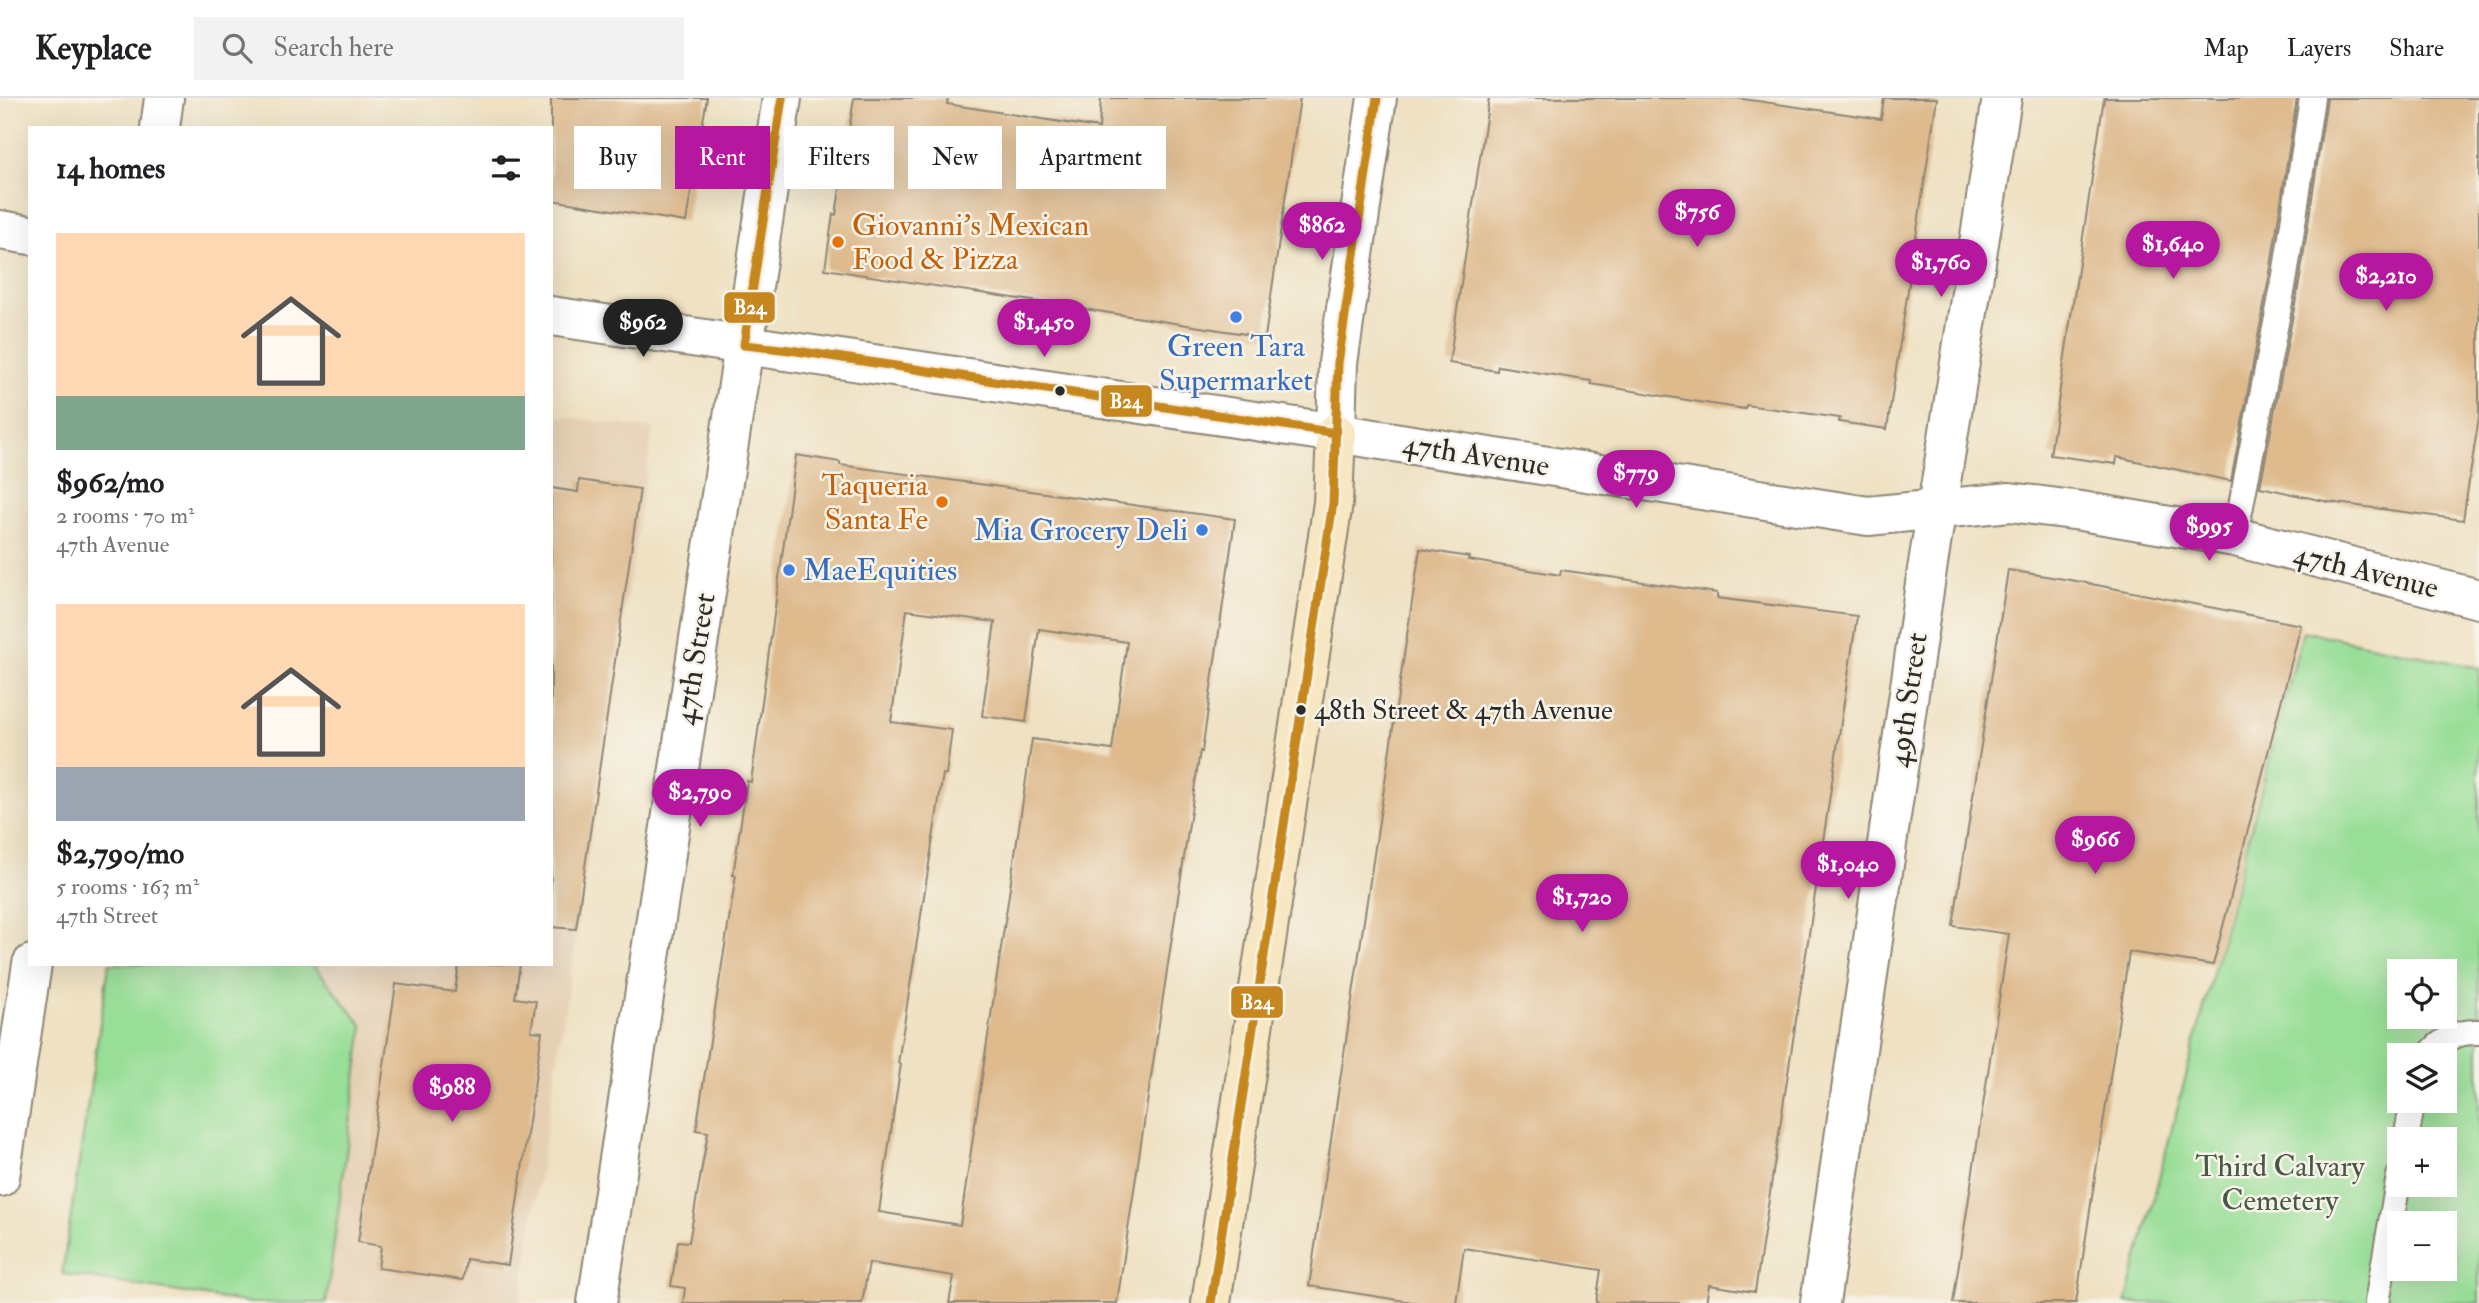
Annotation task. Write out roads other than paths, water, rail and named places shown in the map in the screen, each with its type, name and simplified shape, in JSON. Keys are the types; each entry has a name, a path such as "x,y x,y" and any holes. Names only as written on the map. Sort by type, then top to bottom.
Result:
{"street":[{"path":"160,126 164,98"},
{"name":"47th Street","path":"597,1303 782,98"},
{"path":"1211,1303 1333,503 1338,363 1377,98"},
{"name":"49th Street","path":"1820,1303 1925,584 2002,98"},
{"path":"0,230 28,235"},
{"name":"47th Avenue","path":"553,316 790,350 1868,516 2010,502 2081,511 2235,537 2479,599"},
{"path":"0,1177 32,966"}],"lane":[{"path":"2235,537 2285,276 2312,98"},
{"path":"2440,1043 2457,1034 2479,1032"},
{"path":"2377,1303 2395,1197"}],"place":[{"name":"Giovanni's Mexican Food & Pizza","path":"838,242"},
{"name":"Green Tara Supermarket","path":"1236,317"},
{"name":"Taqueria Santa Fe","path":"942,502"},
{"name":"Mia Grocery Deli","path":"1202,530"},
{"name":"MaeEquities","path":"789,570"},
{"name":"48th Street & 47th Avenue","path":"1301,710"}],"park label":[{"name":"Third Calvary Cemetery","path":"2280,1183"}]}
